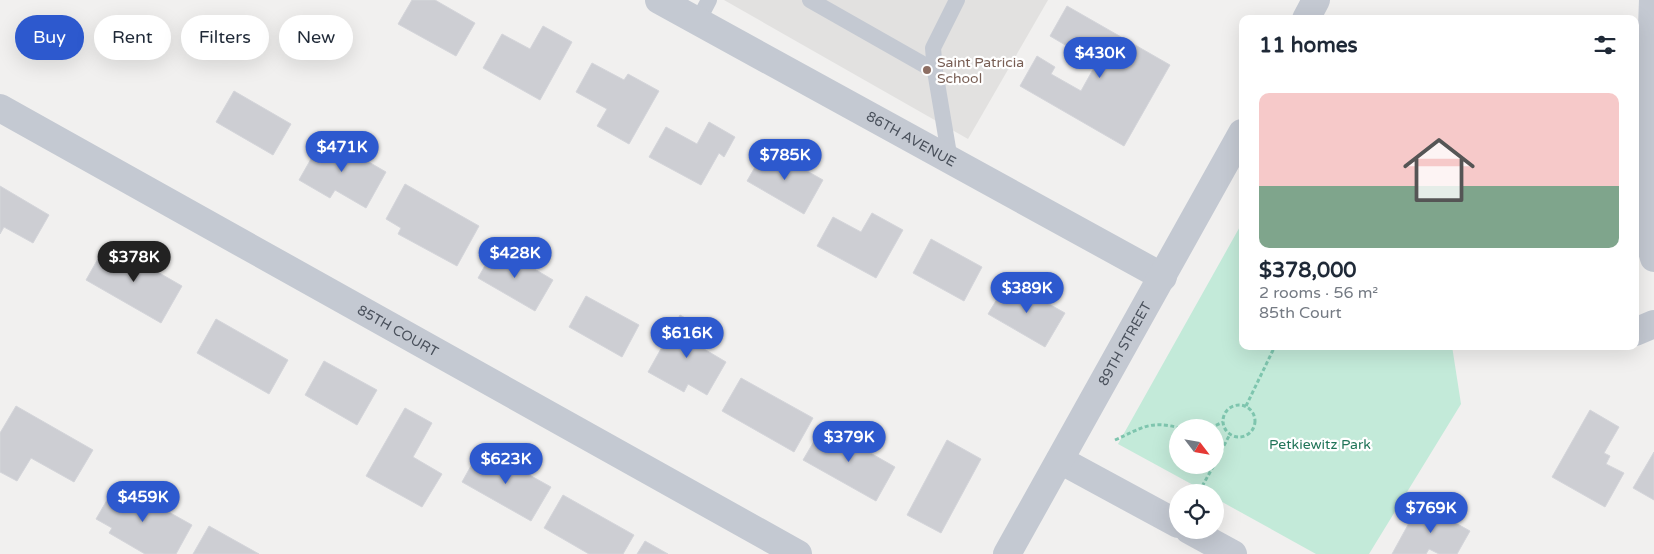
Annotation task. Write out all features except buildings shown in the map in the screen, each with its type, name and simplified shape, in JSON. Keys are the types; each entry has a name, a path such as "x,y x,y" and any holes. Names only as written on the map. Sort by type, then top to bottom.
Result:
{"street":[{"name":"86TH AVENUE","path":"659,0 703,11 950,160 1163,277"},
{"path":"1308,15 1316,0"},
{"path":"1653,0 1645,227 1654,258"},
{"name":"85TH COURT","path":"0,108 798,554"},
{"name":"89TH STREET","path":"1007,554 1239,138"},
{"path":"1639,330 1654,324"},
{"path":"1060,460 1169,519"},
{"path":"1206,539 1233,554"}],"lane":[{"path":"810,0 935,71"},
{"path":"950,160 933,48 957,0"}],"path":[{"path":"1246,406 1273,350"},
{"path":"1224,419 1226,411 1240,405 1246,406 1254,414 1255,424 1245,436 1230,434 1226,431 1224,425"},
{"path":"1115,440 1149,424 1169,425"},
{"path":"1224,445 1230,434"}],"shaded area":[{"name":"Saint Patricia School","path":"724,0 1048,0 968,139"}],"green space":[{"name":"Petkiewitz Park","path":"1239,228 1239,350 1453,350 1461,404 1369,554 1316,554 1224,503 1224,484 1191,484 1173,474 1224,474 1224,419 1169,419 1169,472 1118,444"}],"place":[{"name":"Saint Patricia School","path":"927,70"}]}
